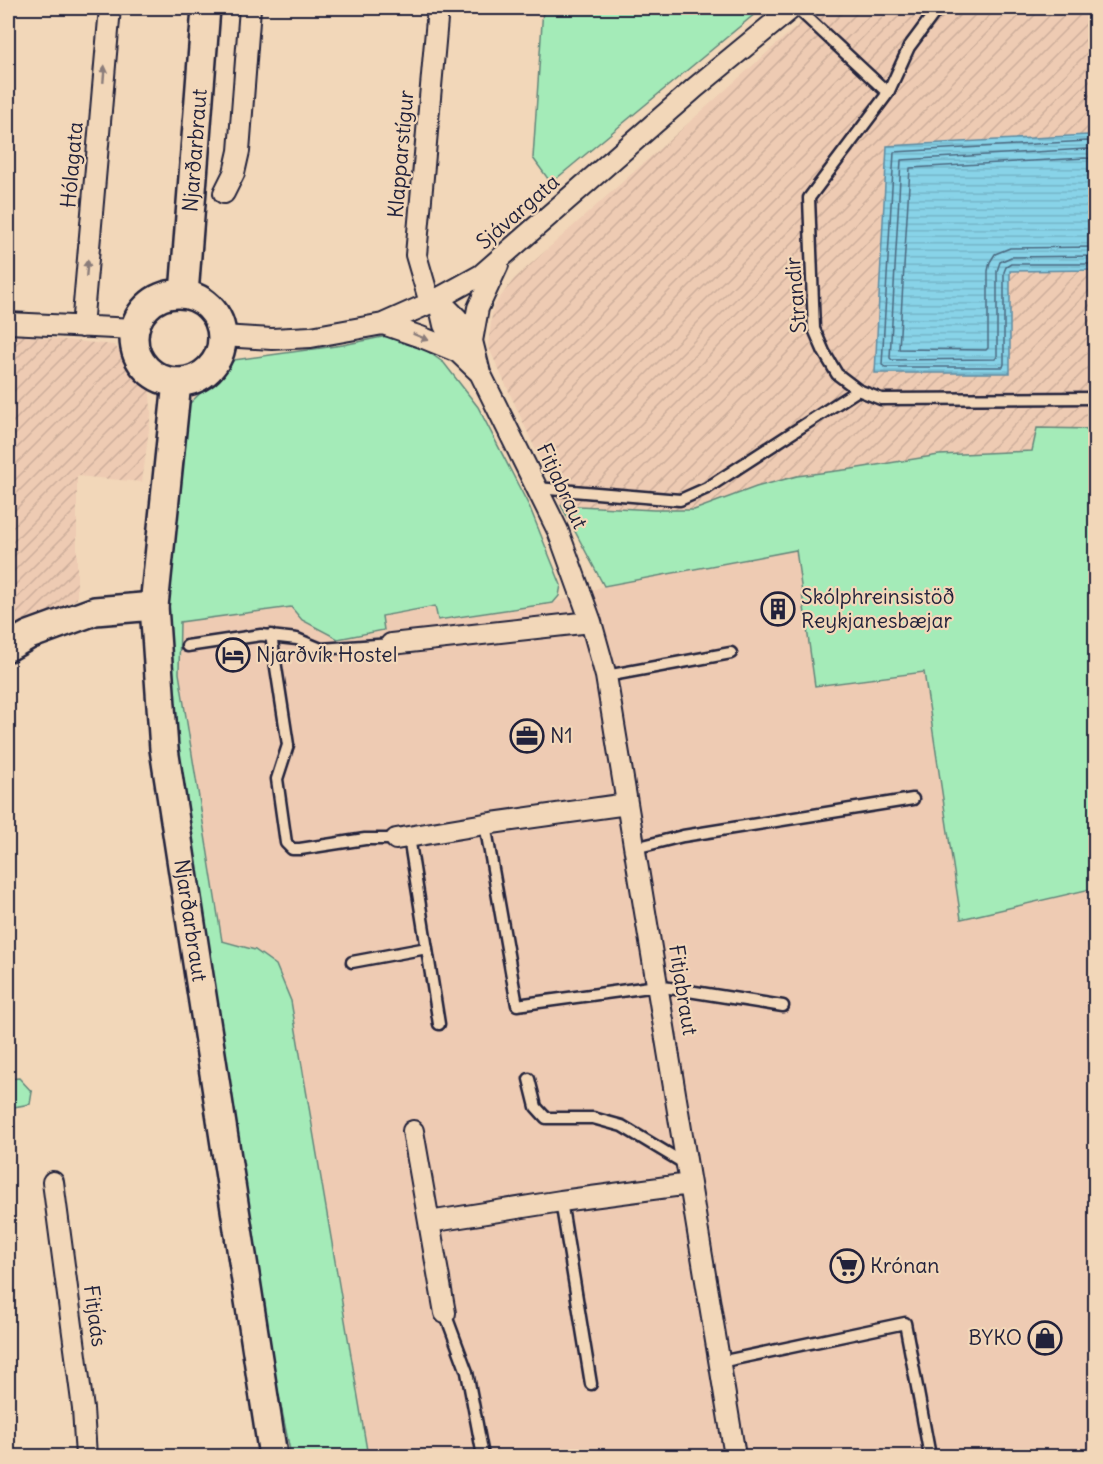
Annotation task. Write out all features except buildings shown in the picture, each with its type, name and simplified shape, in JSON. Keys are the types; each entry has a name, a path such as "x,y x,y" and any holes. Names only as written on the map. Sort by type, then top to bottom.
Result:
{"main road":[{"name":"Njarðarbraut","path":"184,294 206,8"},
{"path":"171,294 184,294 206,304 220,324 222,336 220,350 214,363 204,373 191,380 177,382 165,380 153,374 144,365 137,354 134,342 135,329 139,317 147,306 158,298 171,294"},
{"name":"Njarðarbraut","path":"177,382 154,606 164,749 273,1456"},
{"path":"8,647 29,635 95,611 154,606"}],"street":[{"name":"Hólagata","path":"82,327 110,8"},
{"path":"224,193 234,173 239,151 250,8"},
{"name":"Klapparstígur","path":"434,301 416,255 438,8"},
{"name":"Sjávargata","path":"222,336 272,339 311,337 383,324 434,301 481,275 500,261 696,87 792,8"},
{"name":"Fitjabraut","path":"465,347 478,308 500,261"},
{"name":"Fitjabraut","path":"434,301 457,318 465,347 558,531 591,622 606,675 735,1456"},
{"path":"8,323 135,329"},
{"path":"383,324 421,337 465,347"},
{"path":"391,644 591,622"},
{"path":"403,838 627,804"},
{"path":"413,1131 445,1313"},
{"path":"429,1222 561,1201 689,1175"},
{"name":"Fitjaás","path":"53,1182 83,1409 86,1456"}],"lane":[{"path":"797,8 888,93"},
{"name":"Strandir","path":"938,8 909,47 888,93 809,198 814,329 837,374 858,390 881,399 1095,398"},
{"path":"537,488 680,500 707,488 858,390"},
{"path":"187,646 271,635 297,639 321,649 391,644"},
{"path":"271,635 288,745 277,779 286,843 292,849 300,849 365,838 403,838 427,948 440,1024"},
{"path":"606,675 731,653"},
{"path":"635,848 683,836 913,799"},
{"path":"485,824 517,1005 657,986 783,1006"},
{"path":"352,962 427,948"},
{"path":"529,1080 536,1107 546,1118 593,1118 622,1126 689,1175"},
{"path":"561,1201 591,1384"},
{"path":"445,1313 467,1371 483,1456"},
{"path":"720,1362 905,1323 930,1456"}],"shaded area":[{"path":"817,8 1095,8 1095,429 1037,428 1033,451 939,455 797,476 756,487 694,510 561,505 488,346 493,307 514,279"},
{"path":"8,334 114,345 142,375 150,392 151,414 142,482 77,476 77,599 8,633"},
{"path":"796,550 815,686 924,672 961,919 1095,888 1095,1456 369,1456 291,1001 255,950 222,941 179,673 180,622 292,607 302,620 384,629 382,617 436,606 438,620 553,603 604,586"}],"green space":[{"path":"543,8 762,8 551,183 533,158"},
{"path":"392,335 413,341 444,363 478,407 530,508 561,585 559,596 553,603 438,620 435,606 382,616 384,630 338,639 302,620 291,607 180,622 179,673 222,941 255,950 276,965 291,1001 368,1456 291,1456 255,1276 172,746 163,613 182,411 234,360 343,345"},
{"path":"1037,428 1095,429 1095,888 961,919 924,672 815,686 796,550 604,586 561,505 694,510 756,487 797,476 939,455 1032,451"},
{"path":"19,1078 32,1092 30,1104 8,1108 8,1079"}],"water":[{"path":"1088,135 1095,137 1095,270 1010,271 1010,373 875,373 887,146"}],"place":[{"name":"Skólphreinsistöð Reykjanesbæjar","path":"778,609"},
{"name":"Njarðvík Hostel","path":"233,655"},
{"name":"N1","path":"527,736"},
{"name":"Krónan","path":"847,1266"},
{"name":"BYKO","path":"1045,1338"}]}
